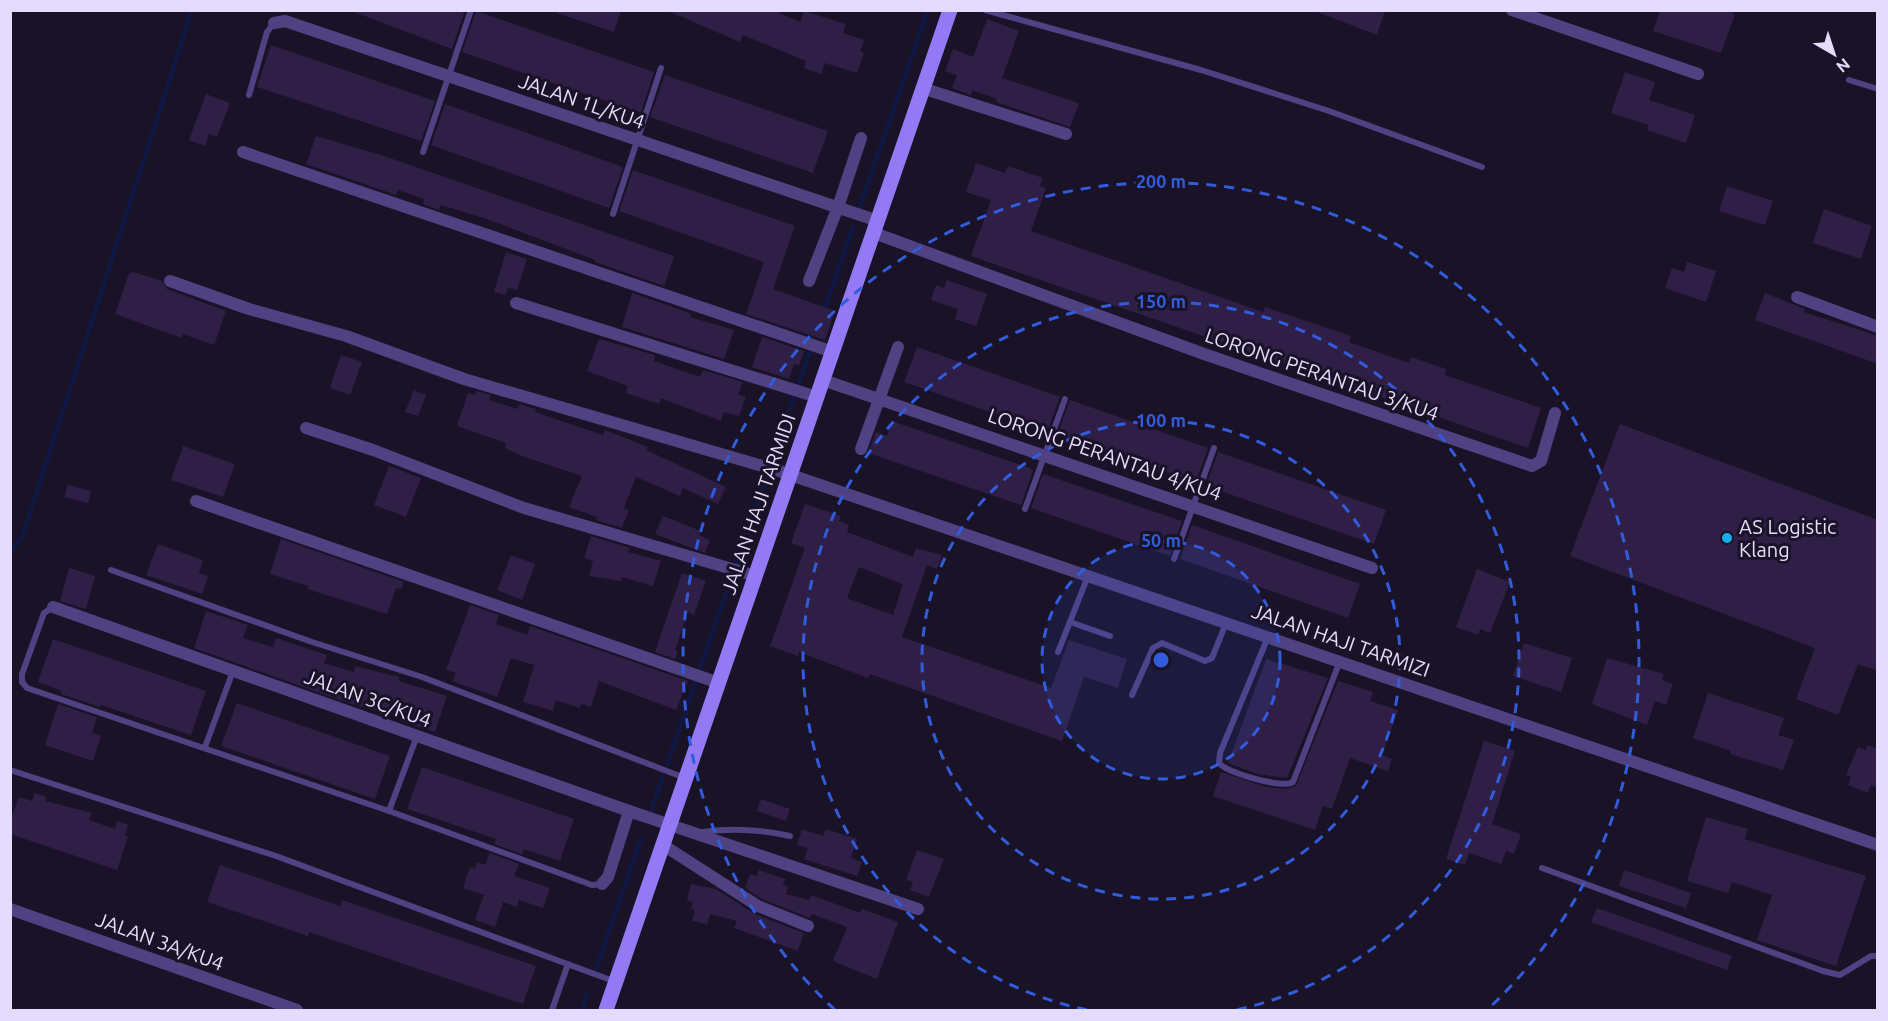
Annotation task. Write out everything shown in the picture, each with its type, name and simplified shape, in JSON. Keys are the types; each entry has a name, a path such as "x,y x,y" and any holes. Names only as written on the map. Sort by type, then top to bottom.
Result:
{"street":[{"name":"JALAN HAJI TARMIDI","path":"606,1011 719,683 749,574 790,476 925,89 950,10"},
{"path":"1512,10 1698,75"},
{"name":"JALAN 1L/KU4","path":"274,23 285,21 838,207 876,227"},
{"path":"925,89 1066,134"},
{"path":"809,281 838,207 861,138"},
{"path":"243,152 832,352"},
{"name":"LORONG PERANTAU 3/KU4","path":"876,227 1292,385 1532,466 1540,461 1556,413"},
{"name":"JALAN HAJI TARMIZI","path":"170,281 249,309 346,336 464,379 742,460 1878,845"},
{"path":"1797,297 1878,327"},
{"path":"516,303 817,397"},
{"path":"861,449 898,347"},
{"name":"LORONG PERANTAU 4/KU4","path":"823,380 1372,568"},
{"path":"306,428 373,450 524,508 749,574"},
{"path":"196,501 719,683"},
{"name":"JALAN 3C/KU4","path":"53,607 629,812 671,823 918,909"},
{"path":"602,884 608,877 629,812"},
{"path":"663,845 758,906 808,927"},
{"name":"JALAN 3A/KU4","path":"10,909 297,1011"}],"lane":[{"path":"423,152 471,10"},
{"path":"985,10 1201,70 1329,111 1482,167"},
{"path":"249,95 267,32 274,23"},
{"path":"613,214 661,68"},
{"path":"1849,80 1878,88"},
{"path":"1025,509 1065,399"},
{"path":"1174,559 1214,448"},
{"path":"111,570 312,642 422,677 686,778"},
{"path":"1058,652 1088,576"},
{"path":"53,607 44,613 22,674 22,682 27,688 389,811 592,885 602,884"},
{"path":"1070,621 1110,636"},
{"path":"1132,695 1153,648 1162,643 1205,661 1212,658 1227,623"},
{"path":"1268,637 1220,753 1219,762 1228,770 1281,786 1293,782 1340,661"},
{"path":"205,747 233,671"},
{"path":"389,811 417,736"},
{"path":"10,770 276,856 616,982"},
{"path":"696,833 726,829 763,830 790,836"},
{"path":"1542,868 1822,971 1840,975 1871,956 1878,956"},
{"path":"552,1011 568,964"}],"building":[{"path":"349,10 465,10 452,49"},
{"path":"557,10 621,10 614,32 557,13"},
{"path":"666,10 773,10 800,22 804,11 846,24 843,33 864,40 860,52 864,53 857,73 825,63 821,74 804,68 806,61 743,35 740,42"},
{"path":"1312,10 1385,10 1377,35"},
{"path":"1660,10 1726,10 1735,14 1721,53 1653,31"},
{"path":"476,11 654,72 641,113 462,52"},
{"path":"987,19 1019,31 1002,78 1079,103 1070,127 996,102 997,99 972,90 971,95 952,88 957,75 945,71 953,49 973,57"},
{"path":"271,45 435,101 421,141 257,87"},
{"path":"1625,72 1655,82 1649,100 1695,115 1686,143 1647,130 1649,125 1611,113"},
{"path":"665,75 828,131 813,173 650,117"},
{"path":"206,94 230,103 217,137 209,134 205,146 189,140"},
{"path":"445,104 623,167 609,208 431,145"},
{"path":"316,136 384,156 674,256 664,286 595,262 595,260 484,218 441,205 439,210 423,204 424,199 398,190 396,195 306,164"},
{"path":"976,163 1005,173 1008,166 1043,178 1040,186 1046,188 1031,231 1263,312 1265,307 1351,336 1349,342 1409,363 1411,357 1446,369 1445,375 1541,408 1528,448 971,256 991,200 966,192"},
{"path":"633,170 795,226 773,289 835,311 825,340 746,314 764,262 619,211"},
{"path":"1727,186 1773,201 1765,225 1719,211"},
{"path":"1824,209 1872,226 1861,259 1813,243"},
{"path":"506,252 527,259 517,290 508,287 506,295 494,292"},
{"path":"1687,262 1716,271 1706,302 1665,288 1672,268 1684,272"},
{"path":"133,272 162,281 167,289 226,311 214,345 183,334 182,338 115,314 129,273"},
{"path":"947,280 987,294 976,326 955,319 958,309 931,300 936,285 944,288"},
{"path":"632,293 691,314 690,317 734,330 724,359 622,327"},
{"path":"1765,293 1805,309 1804,312 1878,336 1878,364 1755,320"},
{"path":"762,337 804,351 799,365 794,364 789,379 752,367"},
{"path":"599,339 655,355 654,361 700,377 703,370 743,382 738,394 746,397 739,416 724,412 721,421 661,398 659,404 626,393 628,386 587,371"},
{"path":"917,347 1060,397 1047,432 904,382"},
{"path":"341,355 362,362 350,395 330,388"},
{"path":"414,390 426,395 418,416 405,412"},
{"path":"476,391 491,395 489,400 518,409 519,404 536,409 535,412 603,435 605,430 648,447 646,450 726,487 718,504 683,488 680,496 636,477 624,508 629,510 622,528 596,520 597,517 569,507 582,476 522,456 505,448 506,443 457,426 468,393 475,395"},
{"path":"1070,400 1208,448 1196,482 1057,435"},
{"path":"892,421 1030,468 1033,471 1021,505 868,453 876,432 887,436"},
{"name":"AS Logistic Klang","path":"1620,424 1878,520 1878,671 1858,664 1838,715 1796,699 1815,648 1570,556"},
{"path":"183,446 235,464 223,497 171,480"},
{"path":"1218,452 1386,510 1374,544 1206,486"},
{"path":"389,466 421,478 406,517 374,505"},
{"path":"1043,474 1182,521 1170,556 1031,508"},
{"path":"68,485 91,491 88,503 64,497"},
{"path":"805,504 841,516 839,521 849,525 847,532 913,557 916,548 942,555 937,569 927,565 902,637 1051,688 1069,640 1127,659 1118,688 1084,677 1062,741 870,674 868,678 799,652 798,656 770,646 805,548 791,543","holes":["859,567 903,584 893,615 847,598"]},
{"path":"663,516 701,531 699,535 710,540 705,553 655,534"},
{"path":"1192,525 1360,584 1348,618 1180,559"},
{"path":"591,536 630,548 628,552 661,561 653,586 622,577 621,581 589,576 593,561 584,558"},
{"path":"281,539 404,582 401,589 396,588 387,614 307,589 308,586 270,574"},
{"path":"158,544 203,560 199,573 208,576 202,594 146,575"},
{"path":"511,555 535,564 522,600 497,590"},
{"path":"69,568 95,576 86,609 60,601"},
{"path":"1477,569 1510,582 1490,633 1480,629 1478,635 1456,627"},
{"path":"682,573 706,581 694,615 688,612 675,650 678,651 675,659 655,652"},
{"path":"470,605 499,615 496,624 527,635 530,626 688,681 676,710 599,681 591,707 581,704 580,708 556,700 553,711 523,702 534,665 511,658 497,697 452,681 456,673 446,670"},
{"path":"206,611 248,625 243,638 273,647 276,638 327,655 324,663 354,672 355,666 399,677 399,681 447,696 435,732 401,721 403,717 351,704 194,648"},
{"path":"53,639 206,691 191,735 61,694 62,691 38,682"},
{"path":"1524,643 1572,658 1561,692 1513,676"},
{"path":"1607,658 1664,674 1662,680 1673,684 1666,705 1655,701 1647,725 1592,704"},
{"path":"1266,659 1328,678 1287,778 1257,774 1228,763"},
{"path":"1338,681 1373,692 1370,701 1398,710 1382,755 1392,759 1388,771 1350,758 1332,809 1323,806 1315,830 1213,796 1221,772 1266,787 1287,789 1296,786"},
{"path":"1708,693 1784,718 1778,735 1794,740 1783,770 1730,754 1731,751 1693,738"},
{"path":"237,703 390,756 375,799 221,746"},
{"path":"58,704 97,717 92,733 101,736 93,761 45,745"},
{"path":"1484,741 1515,751 1492,824 1521,834 1514,854 1506,851 1501,864 1469,853 1465,865 1446,859"},
{"path":"1868,745 1878,749 1878,788 1871,785 1868,793 1848,785 1851,777 1846,775 1858,747 1866,750"},
{"path":"422,767 574,819 560,861 524,849 522,854 494,844 496,839 407,809"},
{"path":"35,793 47,797 45,801 92,813 89,820 115,829 117,821 128,825 125,836 128,837 117,870 10,834 10,821 19,797 32,801"},
{"path":"761,799 790,809 786,821 757,811"},
{"path":"1706,817 1748,829 1745,839 1866,876 1836,966 1757,940 1772,895 1732,882 1728,893 1687,881"},
{"path":"802,829 823,836 826,829 857,839 851,858 862,862 857,876 804,859 808,848 797,845"},
{"path":"917,850 944,859 929,897 910,890 913,882 906,880"},
{"path":"490,853 519,864 514,876 550,888 543,908 519,900 517,907 503,902 495,927 475,920 484,895 463,888 470,867 475,869 477,862 485,865"},
{"path":"220,865 340,906 342,900 536,966 523,1004 309,932 308,936 207,902"},
{"path":"759,870 785,879 783,885 788,887 786,894 809,900 811,895 860,913 862,909 898,922 877,979 833,961 847,927 812,914 810,918 762,899 745,888 750,874 757,876"},
{"path":"1624,870 1691,893 1686,908 1619,886"},
{"path":"691,884 716,889 755,914 804,933 798,951 734,928 737,921 710,914 707,924 692,921 695,910 691,909 693,902 687,900"},
{"path":"1597,908 1732,956 1727,970 1591,922"}],"waterway":[{"path":"10,553 23,535 192,10"},
{"path":"860,206 928,10"},
{"path":"823,313 853,227"},
{"path":"797,388 809,354"},
{"path":"771,464 795,394"},
{"path":"700,668 768,473"},
{"path":"667,764 696,681"},
{"path":"651,811 663,776"},
{"path":"596,969 641,839"},
{"path":"582,1010 587,994"}],"place":[{"name":"AS Logistic Klang","path":"1727,538"}]}
